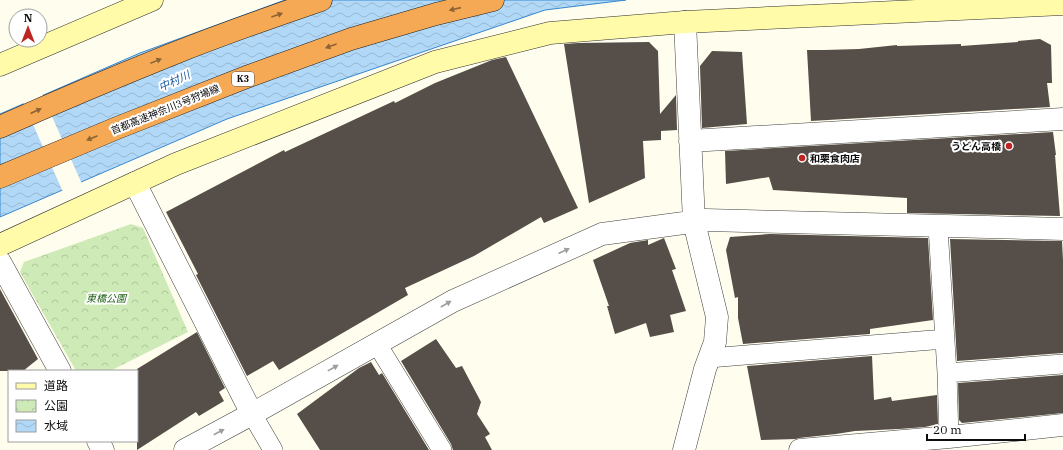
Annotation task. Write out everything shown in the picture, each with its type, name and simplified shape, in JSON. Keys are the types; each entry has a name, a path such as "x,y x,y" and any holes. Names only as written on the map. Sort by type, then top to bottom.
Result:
{"highway":[{"path":"0,127 171,54 321,0"},
{"name":"首都高速神奈川3号狩場線","path":"0,177 249,76 351,39 436,14 493,0"}],"street":[{"path":"0,65 152,0"},
{"path":"0,245 184,161 435,62 550,33 685,22 1063,4"},
{"path":"684,450 705,369 715,342 717,316 694,222 685,22"},
{"path":"690,141 1063,120"},
{"path":"135,183 252,414"},
{"path":"185,450 252,414 452,301 602,234 706,220 1063,230"},
{"path":"0,262 59,370"},
{"path":"800,450 1063,425"}],"lane":[{"path":"938,227 947,373 949,437"},
{"path":"709,358 945,340"},
{"path":"377,344 442,450"},
{"path":"947,373 1063,364"},
{"path":"252,414 273,450"}],"green space":[{"name":"東橋公園","path":"131,224 143,228 188,332 112,370 75,370 20,272 24,262"}],"water":[{"name":"中村川","path":"285,0 626,0 545,10 227,119 0,217 0,114 140,53"}],"pier":[{"path":"42,94 82,184 63,192 23,102"}],"building":[{"path":"1040,39 1051,45 1052,83 1047,83 1050,107 811,121 807,50 859,49 897,45 961,44 961,46"},
{"path":"649,42 658,51 660,114 676,95 677,130 661,131 661,140 643,141 645,178 589,203 564,44"},
{"path":"712,51 742,52 747,124 702,128 700,66"},
{"path":"506,57 578,208 544,223 541,217 474,256 405,288 408,295 279,370 273,361 247,376 196,275 198,274 166,212 284,150 285,152 394,101 395,103 435,83 492,60"},
{"path":"1053,132 1060,216 907,213 907,198 773,190 769,177 726,184 725,151"},
{"path":"770,234 928,238 933,320 870,329 870,334 743,344 738,318 738,297 735,298 726,250 730,237"},
{"path":"664,238 676,269 672,270 686,311 670,315 674,332 650,337 646,323 615,334 607,306 609,306 593,260 630,243 648,240 648,245"},
{"path":"950,239 1062,241 1063,353 957,361"},
{"path":"0,289 38,359 24,370 0,371"},
{"path":"197,332 225,388 219,392 224,401 199,416 196,412 137,450 137,369"},
{"path":"436,339 456,368 462,366 481,402 477,414 490,434 485,437 492,450 453,450 451,444 401,361"},
{"path":"872,356 874,400 891,397 892,401 937,395 938,424 925,427 855,431 796,439 761,440 747,366"},
{"path":"371,362 379,375 382,373 429,450 320,450 297,414 359,368"},
{"path":"1063,375 1063,413 962,423 959,420 958,383"}],"place":[{"name":"うどん高橋","path":"1009,146"},
{"name":"和栗食肉店","path":"802,158"}]}
